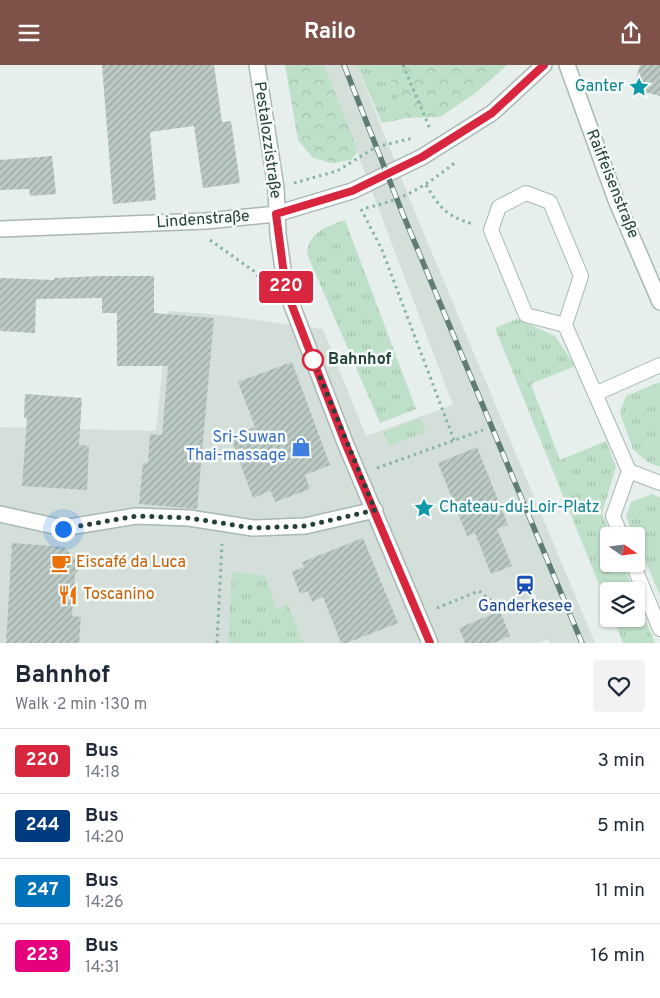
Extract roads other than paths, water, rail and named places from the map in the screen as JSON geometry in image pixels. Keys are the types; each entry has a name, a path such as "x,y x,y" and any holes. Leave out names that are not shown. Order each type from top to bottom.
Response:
{"street":[{"name":"Pestalozzistraße","path":"256,65 276,188 276,214 286,290 430,643"},
{"name":"Lindenstraße","path":"0,229 206,221 276,214 352,191 422,157 492,113 544,65"},
{"name":"Raiffeisenstraße","path":"567,65 616,199 660,302"},
{"path":"0,514 63,529 136,516 189,518 223,525 253,528 305,526 375,510"}],"lane":[{"path":"566,325 526,315 491,230 499,207 526,193 550,202 581,276 566,325 629,471 613,516 617,527"},
{"path":"595,394 660,365"},
{"path":"629,471 660,483"},
{"path":"637,573 660,629"}],"railway":[{"path":"344,65 402,212 582,643"}],"place":[{"name":"Ganter","path":"639,87"},
{"name":"Bahnhof","path":"313,360"},
{"name":"Sri-Suwan Thai-massage","path":"301,447"},
{"name":"Chateau-du-Loir-Platz","path":"424,508"},
{"name":"Eiscafé da Luca","path":"61,563"},
{"name":"Ganderkesee","path":"525,585"},
{"name":"Toscanino","path":"68,595"}]}
